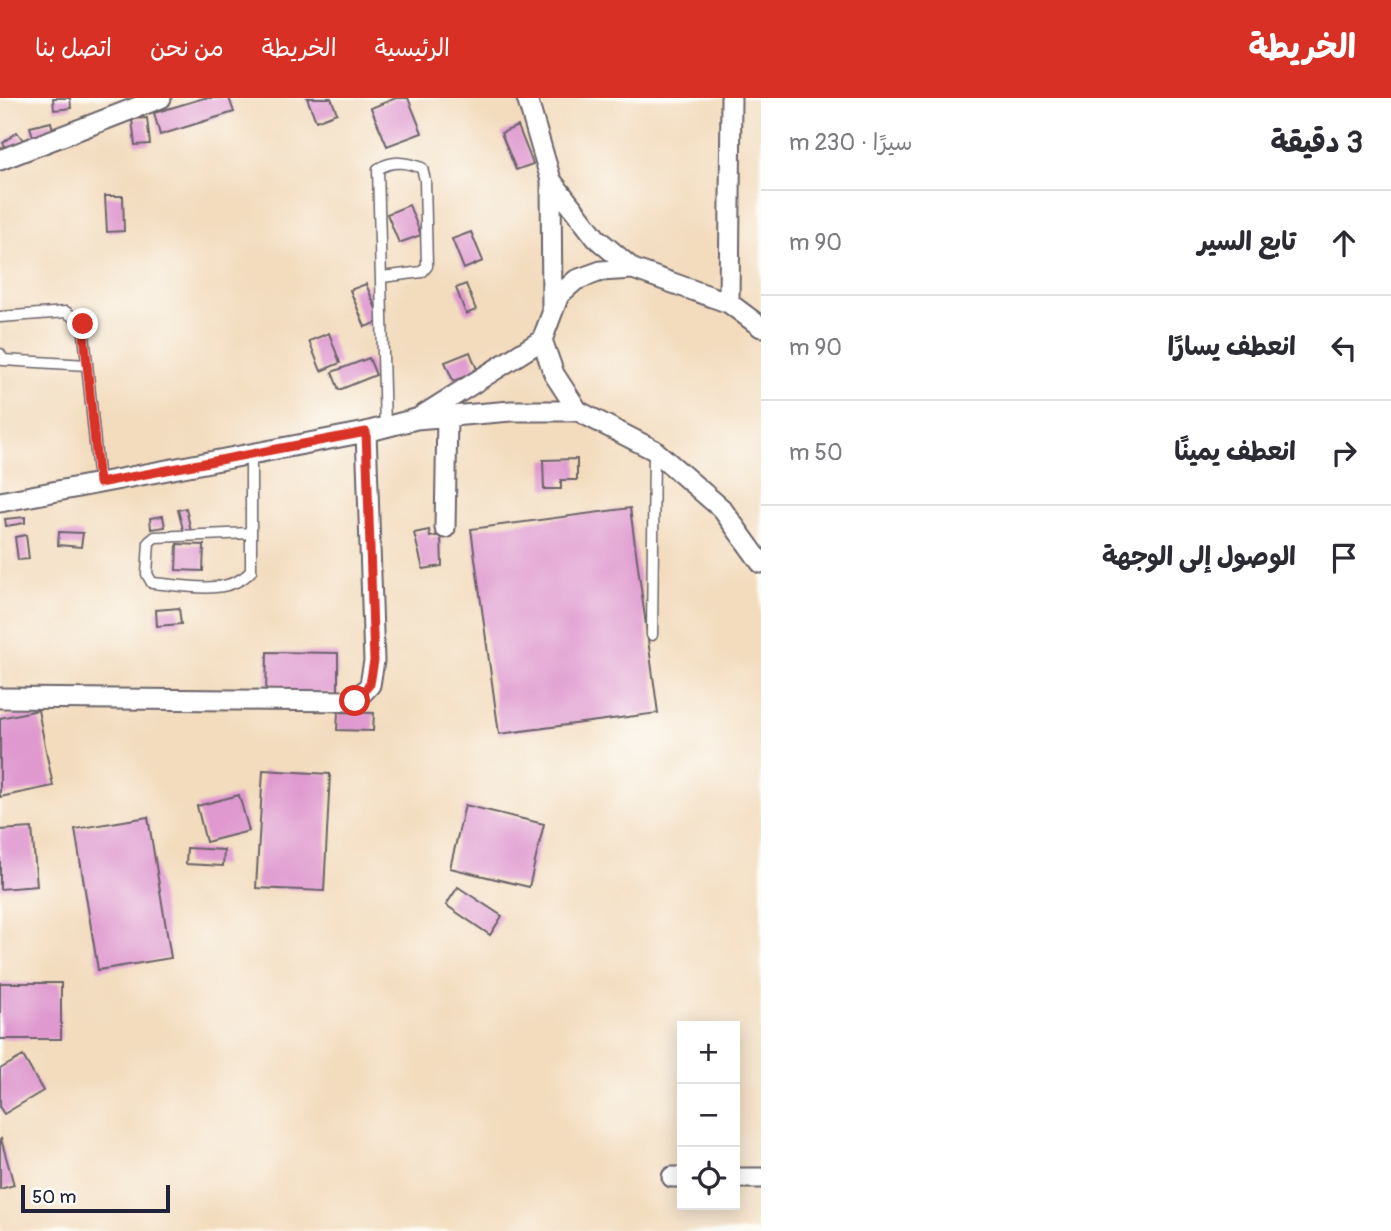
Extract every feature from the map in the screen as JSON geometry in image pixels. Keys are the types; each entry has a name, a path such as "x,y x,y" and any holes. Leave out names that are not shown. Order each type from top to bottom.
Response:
{"street":[{"path":"0,160 161,98"},
{"path":"527,98 551,180 552,309"},
{"path":"729,303 732,98"},
{"path":"551,180 596,239 633,269 729,303 761,327"},
{"path":"578,411 554,374 542,340 552,309 559,295 576,280 601,271 633,269"},
{"path":"416,419 542,340"},
{"path":"0,502 375,430 416,419 511,411 578,411 654,450 722,509 761,563"},
{"path":"445,528 447,417"},
{"path":"0,698 355,701 370,684 374,661 375,430"},
{"path":"740,1178 761,1178"}],"lane":[{"path":"375,430 382,277 378,169 389,163 408,163 422,169 425,180 427,266 422,272 382,277"},
{"path":"0,317 66,312 83,324 99,483"},
{"path":"0,354 3,360 87,365"},
{"path":"652,635 654,450"},
{"path":"251,453 251,533 251,571 242,582 225,587 152,583 147,574 149,542 155,537 251,533"}],"building":[{"path":"53,98 70,98 71,108 54,110"},
{"path":"204,98 229,98 234,112 160,135 154,113"},
{"path":"307,98 331,98 337,113 316,121"},
{"path":"396,98 408,98 422,133 387,146 371,108"},
{"path":"147,118 150,144 135,145 132,119"},
{"path":"51,122 54,134 34,139 30,127"},
{"path":"518,126 533,164 516,170 501,133"},
{"path":"17,132 23,140 8,151 3,143"},
{"path":"105,196 123,196 124,231 107,232"},
{"path":"409,205 421,235 399,243 387,214"},
{"path":"471,232 483,261 464,269 452,239"},
{"path":"366,284 381,321 365,327 350,290"},
{"path":"466,284 476,310 466,314 456,288"},
{"path":"329,333 340,363 321,371 309,341"},
{"path":"470,352 478,372 453,381 445,362"},
{"path":"369,358 376,375 339,390 332,372"},
{"path":"577,459 577,480 561,480 561,489 544,489 543,460"},
{"path":"186,508 191,532 184,533 178,510"},
{"path":"630,508 658,713 499,734 471,529"},
{"path":"163,516 165,527 151,529 150,518"},
{"path":"25,517 25,523 6,526 5,519"},
{"path":"429,530 430,537 441,535 442,566 423,569 414,533"},
{"path":"59,532 83,533 81,547 58,545"},
{"path":"26,535 29,559 18,560 15,537"},
{"path":"177,544 204,545 203,571 176,570"},
{"path":"179,608 181,624 157,626 156,610"},
{"path":"267,652 338,653 338,694 266,693"},
{"path":"38,710 53,786 0,797 0,718"},
{"path":"338,712 374,713 373,731 337,730"},
{"path":"263,770 330,774 324,891 256,888"},
{"path":"239,795 249,831 206,842 197,806"},
{"path":"465,805 544,824 529,887 450,868"},
{"path":"148,817 171,958 98,970 75,829"},
{"path":"32,828 37,886 0,889 0,830"},
{"path":"187,848 224,850 223,866 186,864"},
{"path":"458,887 502,916 490,935 446,905"},
{"path":"0,983 61,983 61,1039 0,1039"},
{"path":"23,1056 43,1091 4,1114 0,1108 0,1069"},
{"path":"0,1140 14,1185 0,1189"}],"route":[{"path":"83,324 99,483 366,432 374,661 370,684 355,701"}]}
